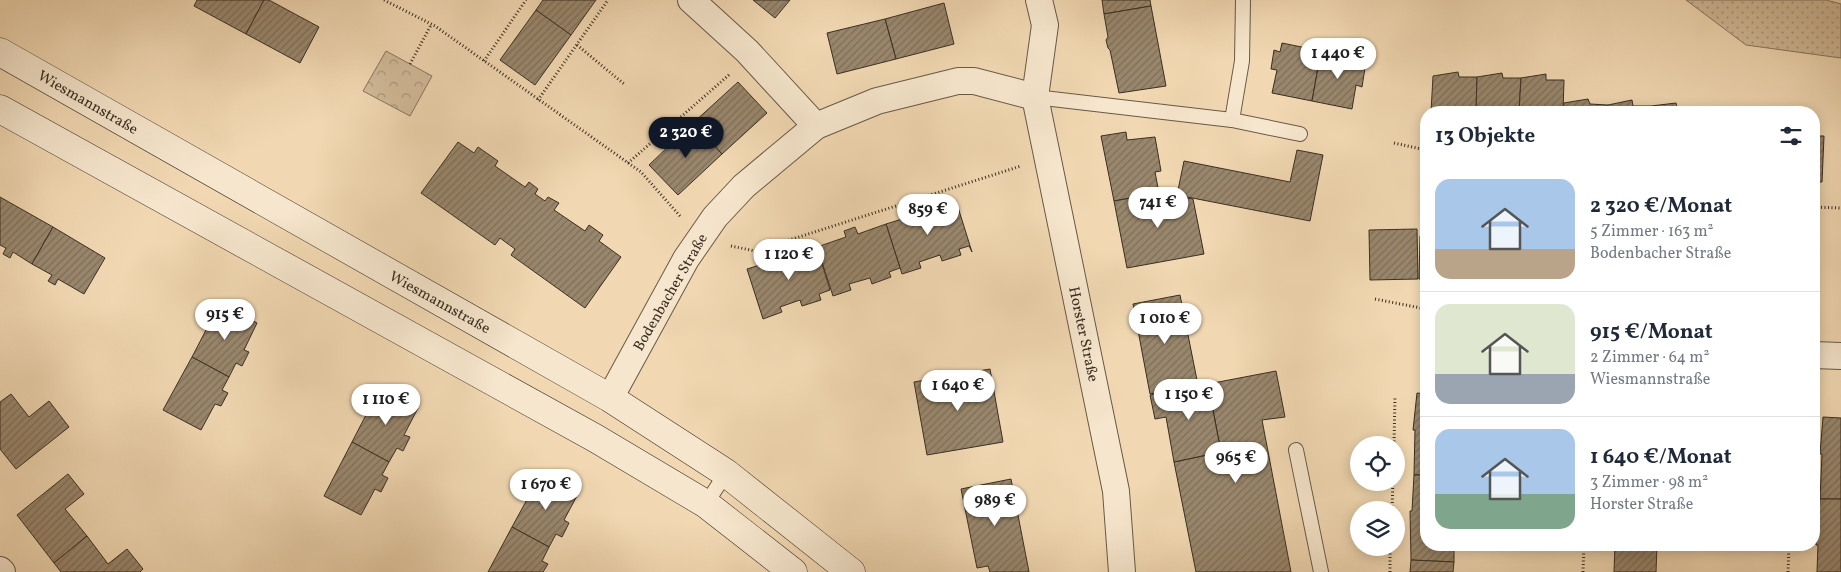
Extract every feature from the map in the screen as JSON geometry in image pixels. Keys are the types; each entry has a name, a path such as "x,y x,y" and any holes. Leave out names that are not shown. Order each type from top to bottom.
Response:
{"main road":[{"name":"Wiesmannstraße","path":"6,55 610,398 726,473 851,572"},
{"path":"0,109 596,438 706,504 793,572"}],"street":[{"path":"691,0 751,55 816,126"},
{"name":"Horster Straße","path":"1040,0 1044,25 1035,97 1116,491 1122,572"},
{"name":"Bodenbacher Straße","path":"610,398 700,238 715,217 744,186 816,126 877,101 958,81 974,81 1035,97"},
{"path":"1820,355 1841,356"}],"lane":[{"path":"1232,120 1242,61 1243,0"},
{"path":"1035,97 1232,120 1300,134"},
{"path":"1296,450 1321,572"},
{"path":"706,504 726,473"}],"path":[{"path":"384,0 431,24 641,172 700,238 755,251 1047,158"},
{"path":"484,61 526,0"},
{"path":"538,100 608,0"},
{"path":"410,64 431,24"},
{"path":"576,45 624,84"},
{"path":"628,163 751,55"},
{"path":"1394,143 1420,149"},
{"path":"1820,207 1841,208"},
{"path":"1375,299 1420,308"},
{"path":"1394,436 1395,396"},
{"path":"1583,572 1584,551"},
{"path":"1788,572 1789,551"},
{"path":"1390,556 1390,572"}],"green space":[{"path":"1686,0 1826,0 1841,4 1841,58 1746,45"},
{"path":"386,51 432,76 410,116 363,91"}],"building":[{"path":"197,0 264,0 246,34 194,6"},
{"path":"264,0 269,0 319,27 300,63 246,34"},
{"path":"543,0 596,0 571,35 536,10"},
{"path":"753,0 790,0 775,18"},
{"path":"1102,0 1150,0 1151,6 1104,14"},
{"path":"944,3 954,44 896,59 885,19"},
{"path":"1151,6 1166,86 1119,93 1110,50 1106,40 1108,37 1104,14"},
{"path":"536,10 571,35 535,85 500,60"},
{"path":"885,19 896,59 837,74 827,33"},
{"path":"1282,43 1321,51 1312,101 1272,93 1277,70 1271,69 1274,50 1280,52"},
{"path":"1321,51 1361,59 1359,67 1365,68 1362,87 1356,85 1352,109 1312,101"},
{"path":"1458,72 1459,77 1477,77 1476,106 1431,106 1433,76"},
{"path":"1502,73 1503,78 1521,78 1519,106 1476,106 1477,77"},
{"path":"1546,74 1546,80 1564,80 1563,106 1519,106 1521,78"},
{"path":"738,82 767,113 722,154 693,123"},
{"path":"1588,99 1590,104 1608,105 1564,106 1564,103"},
{"path":"1632,100 1633,106 1608,106"},
{"path":"1676,103 1677,106 1651,106"},
{"path":"693,123 722,154 678,195 649,165"},
{"path":"1126,132 1127,140 1155,137 1161,171 1155,172 1159,193 1114,201 1101,136"},
{"path":"1820,136 1824,136 1822,182 1820,182"},
{"path":"458,142 474,153 478,147 498,161 495,166 525,187 529,182 538,189 535,194 545,201 548,197 559,203 554,210 585,231 589,225 603,235 599,241 621,257 585,308 511,255 515,249 500,238 495,245 421,193"},
{"path":"1297,150 1323,155 1310,221 1177,195 1184,161 1290,182"},
{"path":"1159,193 1193,199 1204,254 1127,268 1114,201"},
{"path":"0,197 53,227 32,264 13,252 10,258 3,254 6,248 0,245"},
{"path":"956,201 972,252 969,246 959,249 961,255 942,261 940,255 919,262 921,268 902,274 886,224 915,215 914,209 925,205 928,211"},
{"path":"886,224 900,268 889,272 891,277 872,284 870,278 849,284 851,290 833,296 817,247 846,237 844,231 855,227 858,234"},
{"path":"53,227 105,258 84,294 58,279 55,285 48,281 52,275 32,264"},
{"path":"1417,229 1418,279 1370,280 1369,230"},
{"path":"1420,236 1420,279 1419,279"},
{"path":"817,247 830,290 819,294 821,300 802,306 800,300 780,307 782,312 763,319 747,269 776,260 774,253 786,250 788,256"},
{"path":"1180,295 1198,385 1150,394 1133,304"},
{"path":"220,303 257,323 244,350 249,352 242,366 236,363 229,377 192,357"},
{"path":"192,357 229,377 222,390 228,393 221,406 215,404 201,430 163,410"},
{"path":"990,369 1003,442 927,455 914,382"},
{"path":"1276,371 1285,417 1262,420 1291,572 1196,572 1174,462 1221,452 1208,384"},
{"path":"1208,384 1221,452 1174,462 1166,417 1155,419 1150,395"},
{"path":"380,388 418,408 404,435 410,437 403,451 397,448 389,462 352,442"},
{"path":"1417,393 1420,393 1420,475 1414,475 1415,430 1413,430"},
{"path":"11,394 29,417 49,401 69,427 16,469 0,449 0,402"},
{"path":"1823,417 1841,418 1841,499 1820,499 1822,454 1820,454"},
{"path":"352,442 389,462 382,475 388,478 381,492 375,489 361,515 324,496"},
{"path":"68,474 84,494 65,509 87,536 54,563 17,515"},
{"path":"541,474 578,494 564,520 569,523 562,537 556,534 549,547 512,527"},
{"path":"1414,475 1420,475 1420,551 1454,551 1454,562 1411,560 1410,511 1412,511"},
{"path":"1011,479 1029,572 990,572 988,566 977,568 961,489"},
{"path":"1820,499 1841,499 1841,572 1817,572 1818,551 1820,551"},
{"path":"512,527 549,547 542,561 548,564 543,572 488,572"},
{"path":"87,536 108,564 127,549 143,569 140,572 61,572 54,563"},
{"path":"1615,551 1657,551 1656,572 1614,572"},
{"path":"1411,560 1454,562 1453,572 1410,572"}]}
